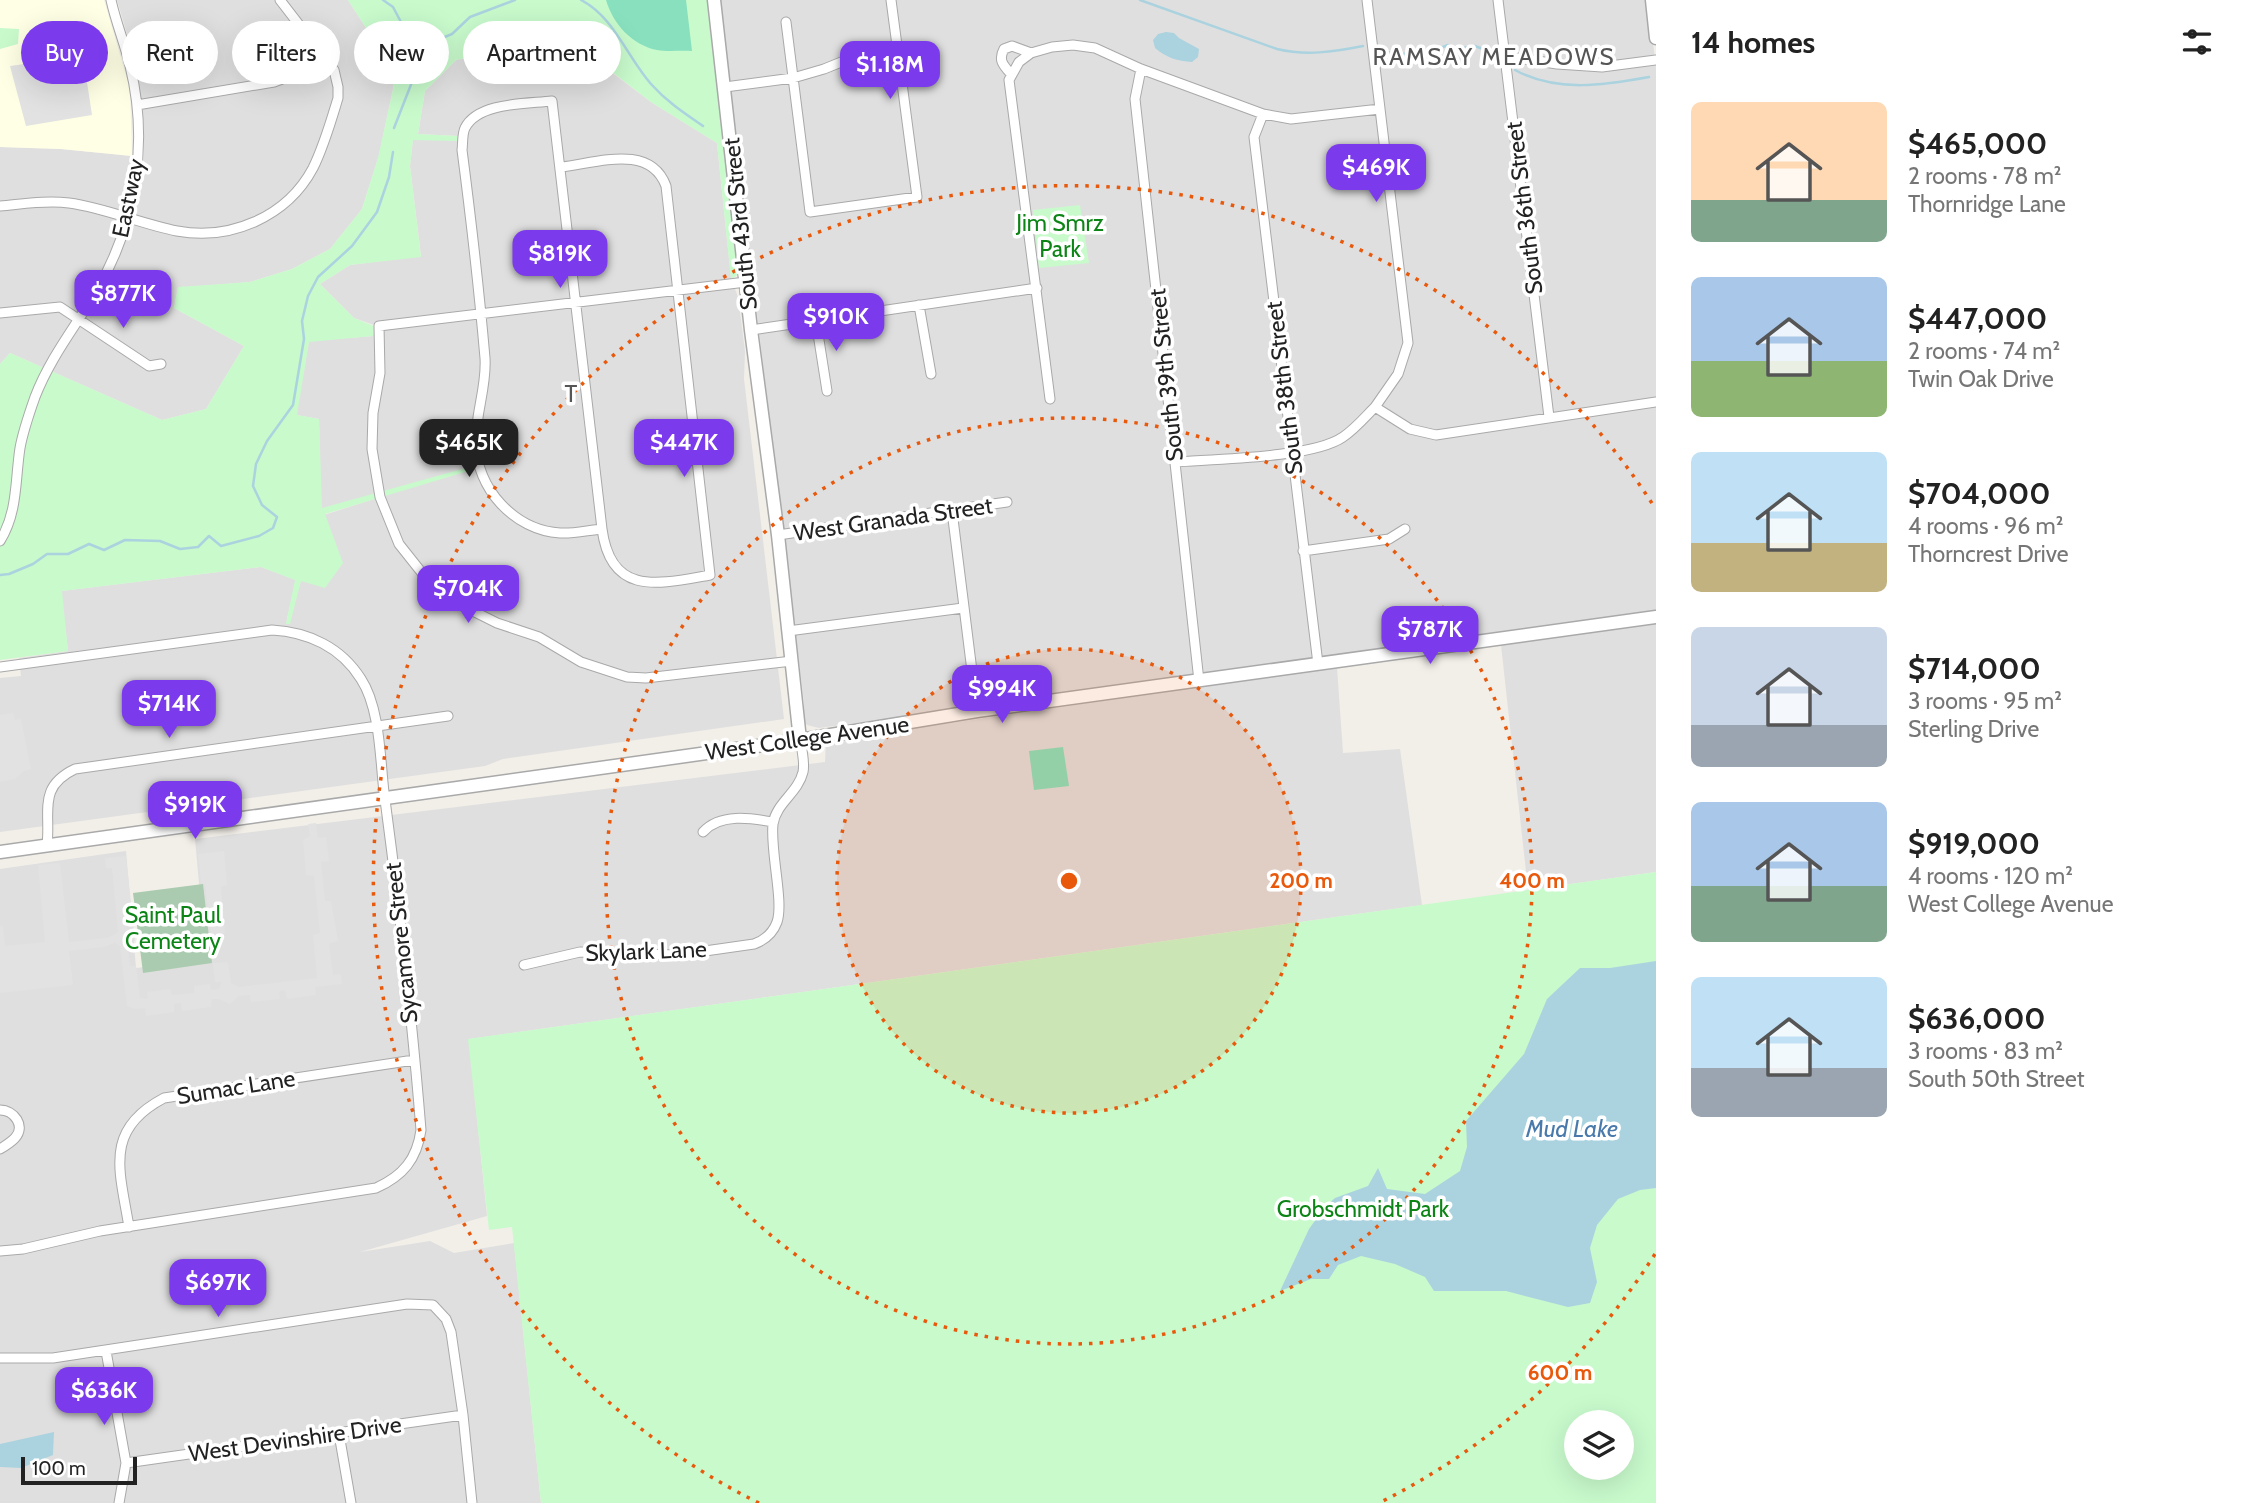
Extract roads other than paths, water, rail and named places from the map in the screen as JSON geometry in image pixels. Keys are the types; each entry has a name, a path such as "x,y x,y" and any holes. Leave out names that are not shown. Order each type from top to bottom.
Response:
{"street":[{"name":"Eastway","path":"0,541 13,512 20,449 35,396 45,372 113,260 129,217 139,156 137,105 131,67 111,0"},
{"path":"280,0 296,21"},
{"name":"South 43rd Street","path":"714,0 800,740"},
{"path":"786,22 810,212 917,197 891,0"},
{"path":"1175,463 1292,452 1342,438 1375,407 1398,374 1408,343 1367,0"},
{"name":"South 36th Street","path":"1498,0 1549,417"},
{"path":"1652,0 1656,38"},
{"path":"1010,77 1019,62 1031,53 1073,45 1095,48 1141,69 1263,114 1291,119 1380,109"},
{"path":"1031,53 1012,46 1004,48 1000,55 1010,77 1050,399"},
{"path":"725,87 793,78 871,50 898,47"},
{"path":"1505,56 1592,66 1656,60"},
{"name":"South 39th Street","path":"1141,69 1135,99 1199,681"},
{"path":"137,105 262,84"},
{"path":"0,206 67,203 174,230 210,233 252,223 278,208 312,170 335,110 337,84"},
{"path":"561,167 631,159 656,168 666,186 709,575 656,584 632,579 610,560 602,529 552,101 485,109 466,128 462,150 485,368 476,444 478,460 492,495 508,511 544,530 560,533 602,529"},
{"name":"South 38th Street","path":"1263,114 1254,137 1318,664"},
{"path":"746,282 379,326 380,373 373,413 372,449 380,497 399,544 426,578 457,603 497,623 538,637 581,662 627,677 646,678 792,661"},
{"path":"751,330 1037,288"},
{"path":"919,306 931,374"},
{"path":"0,313 60,307 149,366 161,364"},
{"path":"816,321 827,391"},
{"path":"1375,407 1410,429 1436,435 1656,402"},
{"name":"West Granada Street","path":"778,535 1007,502"},
{"path":"952,510 977,711"},
{"path":"1303,551 1389,539 1405,529"},
{"path":"788,631 963,608"},
{"name":"West College Avenue","path":"0,852 800,740 977,711 1656,617"},
{"name":"Sycamore Street","path":"0,667 250,632 292,631 330,647 352,667 365,687 376,726 421,1130 419,1144 402,1173 389,1182 359,1191 129,1227 23,1249 0,1251"},
{"path":"47,845 50,827 48,799 57,780 75,769 448,716"},
{"path":"703,832 709,826 732,819 773,822 780,807 798,784 803,771 800,740"},
{"name":"Skylark Lane","path":"524,965 580,952 677,955 754,944 764,940 778,921 779,909 773,822"},
{"name":"Sumac Lane","path":"129,1227 120,1167 121,1145 127,1130 147,1107 164,1098 414,1060"},
{"path":"0,1110 10,1111 16,1116 19,1130 16,1137 0,1149"},
{"path":"0,1358 53,1358 407,1304 433,1305 446,1319 451,1332 472,1503"},
{"path":"106,1351 126,1463 120,1503"},
{"name":"West Devinshire Drive","path":"126,1463 463,1415"},
{"path":"339,1434 351,1503"}],"water":[{"path":"1174,33 1199,49 1198,57 1192,62 1182,61 1168,57 1155,48 1153,40 1158,34"},
{"name":"Mud Lake","path":"1656,961 1656,1188 1640,1190 1618,1199 1597,1225 1590,1248 1597,1282 1590,1303 1568,1307 1506,1291 1434,1291 1425,1277 1395,1264 1361,1256 1338,1265 1329,1279 1311,1279 1280,1291 1309,1229 1325,1207 1335,1198 1368,1186 1378,1168 1387,1189 1425,1194 1460,1171 1467,1147 1466,1121 1524,1054 1547,999 1580,968 1610,968"},
{"path":"54,1432 53,1455 21,1468 0,1467 0,1444"}],"waterway":[{"path":"383,0 393,7 400,21"},
{"path":"394,128 430,43 452,34 470,17 515,0"},
{"path":"581,0 602,16 657,90 703,126"},
{"path":"1140,0 1277,49 1320,52 1363,46"},
{"path":"1381,50 1415,54 1448,45 1456,49 1475,46 1491,52"},
{"path":"1515,70 1547,82 1581,85 1649,77"},
{"path":"0,575 33,564 47,554 68,554 89,544 104,550 125,540 160,541 180,549 198,547 209,536 221,546 259,536 273,528 277,517 262,505 253,486 256,464 267,441 293,405 304,339 302,321 308,296 318,277 352,246 377,212 389,177 393,152"}],"district":[{"name":"RAMSAY MEADOWS","path":"1494,57"},
{"name":"T","path":"572,394"}],"park label":[{"name":"Jim Smrz Park","path":"1060,236"},
{"name":"Saint Paul Cemetery","path":"173,928"},
{"name":"Grobschmidt Park","path":"1363,1209"}]}
